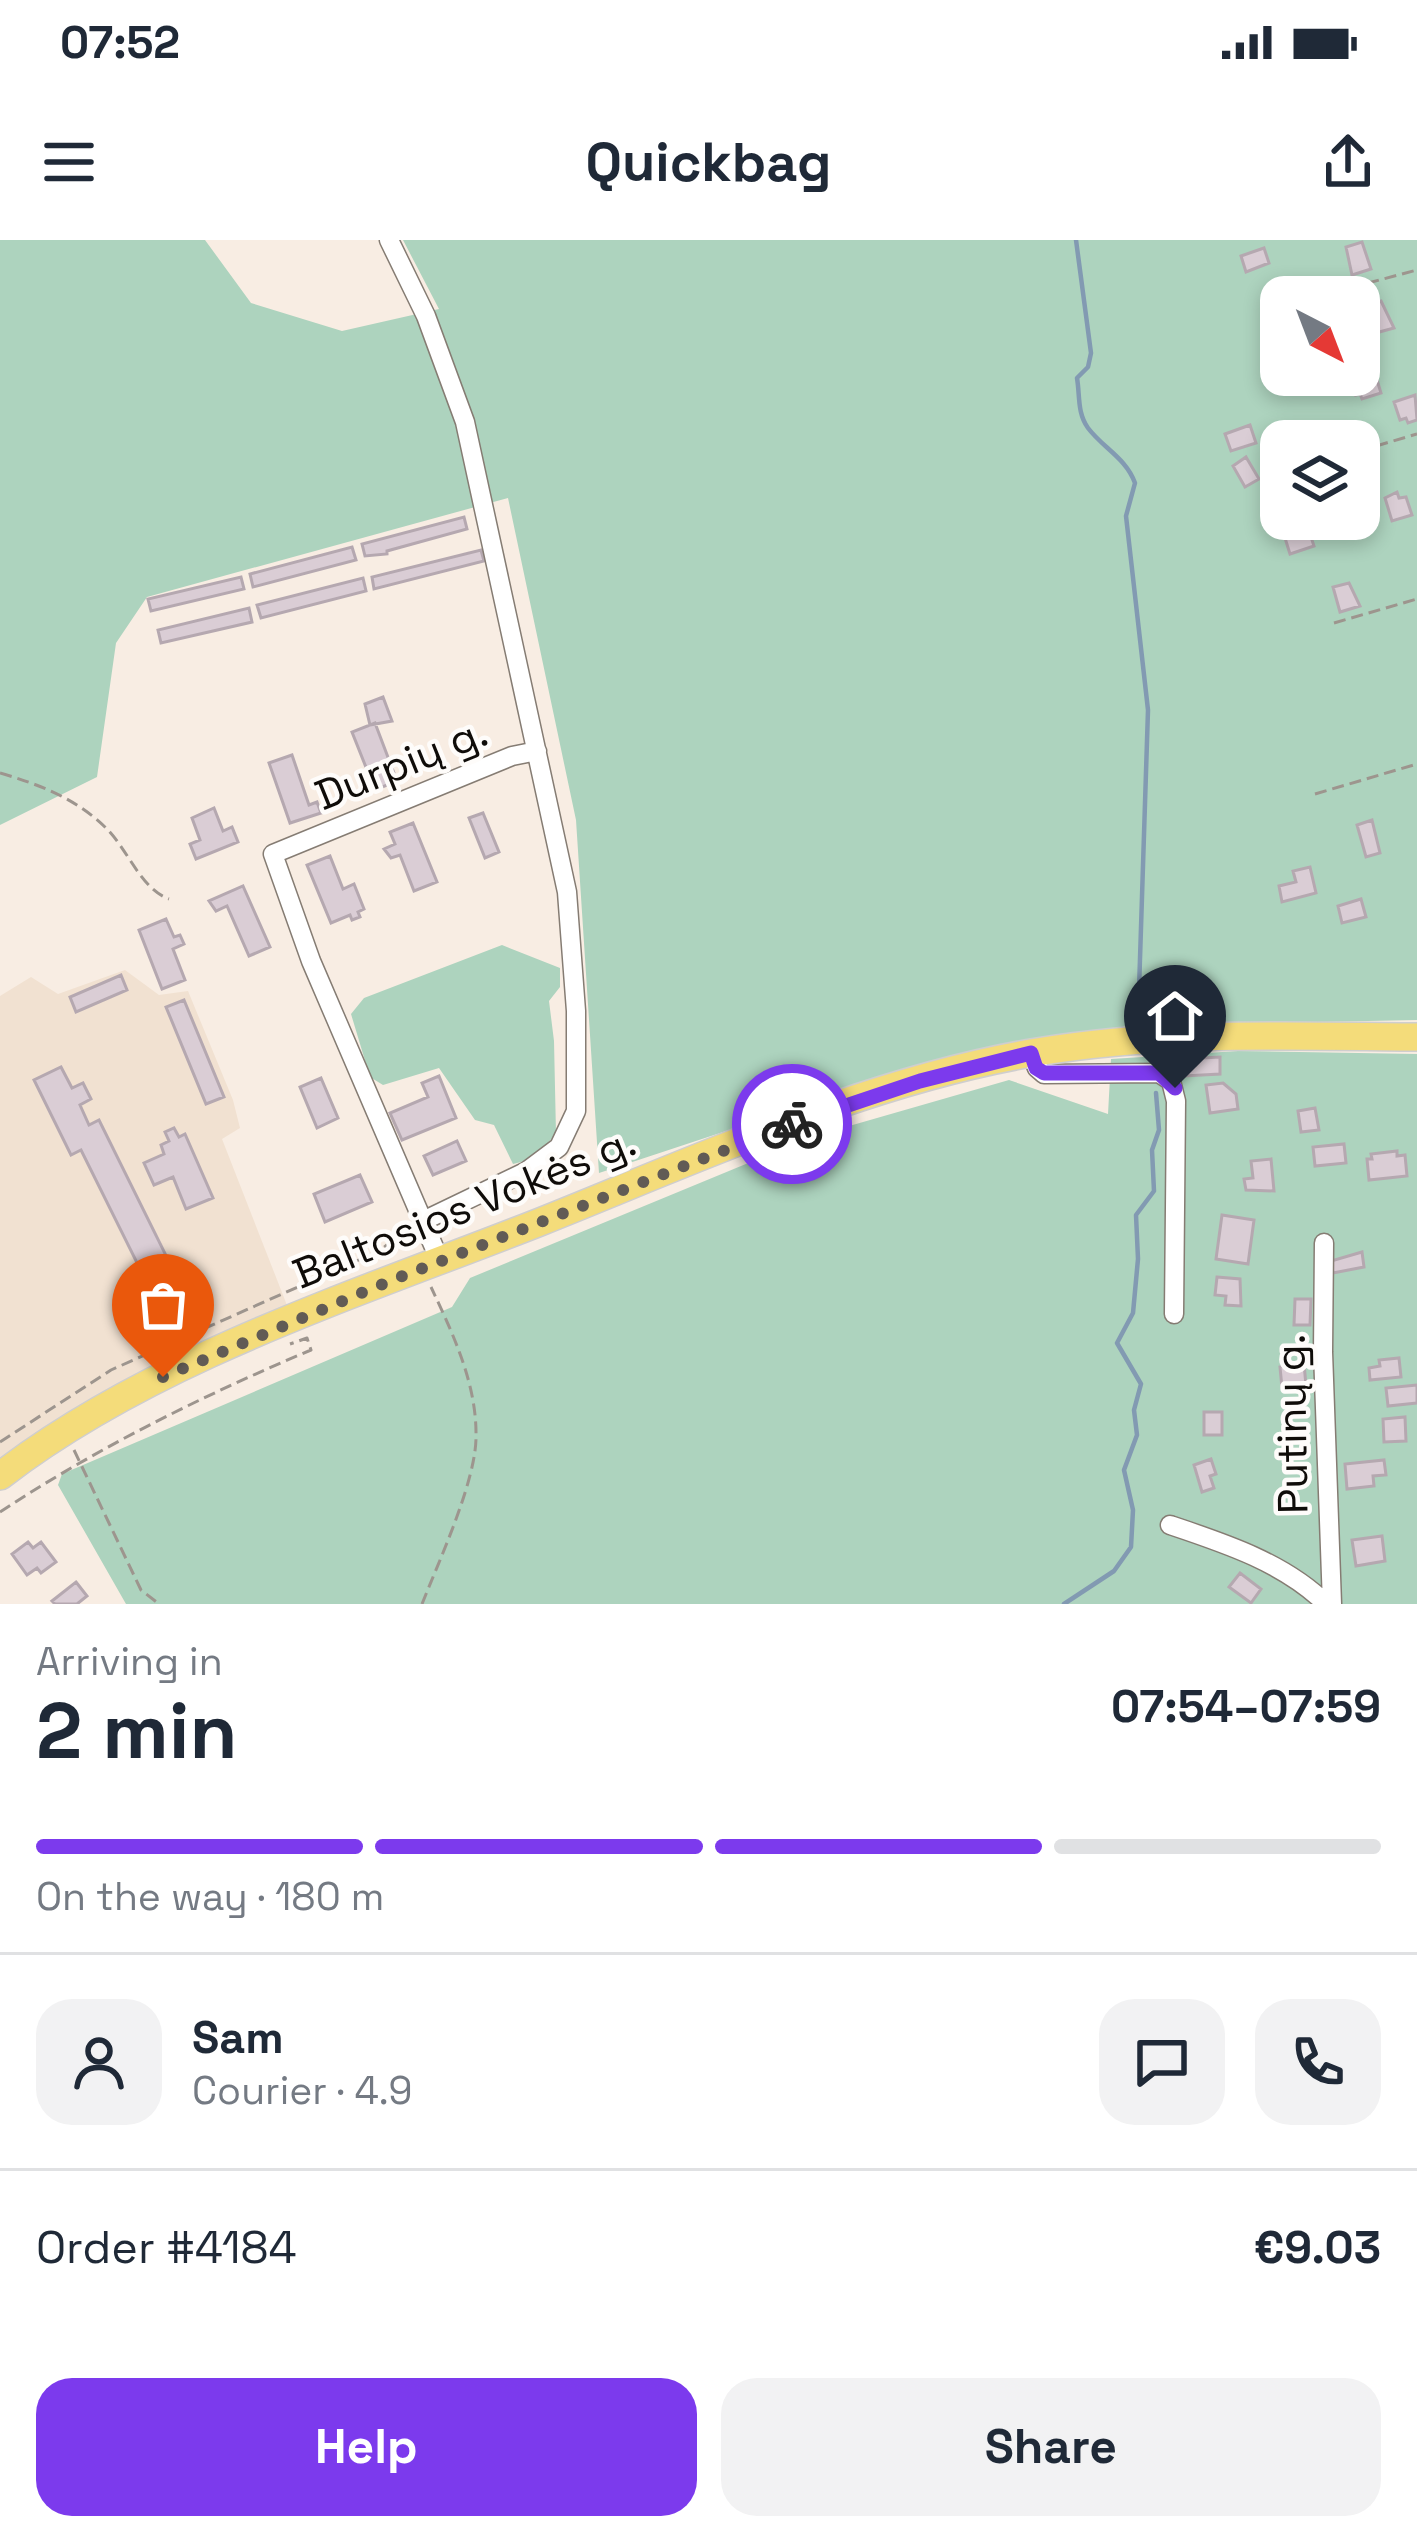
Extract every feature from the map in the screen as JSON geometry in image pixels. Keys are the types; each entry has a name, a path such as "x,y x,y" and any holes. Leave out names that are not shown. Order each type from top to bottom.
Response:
{"main road":[{"name":"Baltosios Vokės g.","path":"0,1477 63,1431 202,1359 742,1142 854,1102 1031,1053 1190,1036 1417,1037"}],"street":[{"name":"Durpių g.","path":"389,240 427,316 465,422 536,751 512,756 273,854 311,961 421,1217 432,1265"},
{"path":"421,1217 546,1159 570,1130 576,1111 567,892 536,751"},
{"path":"1031,1053 1036,1068 1044,1073 1159,1073 1171,1081 1176,1100 1174,1315"},
{"name":"Putinų g.","path":"1324,1243 1329,1604"},
{"path":"1170,1526 1226,1544 1309,1587 1329,1604"}],"path":[{"path":"1380,279 1417,269"},
{"path":"1380,445 1417,434"},
{"path":"1334,623 1417,599"},
{"path":"1315,794 1417,764"},
{"path":"0,773 76,802 121,844 154,892 169,899"},
{"path":"0,1442 111,1370 381,1250 421,1217"},
{"path":"422,1604 453,1527 476,1444 476,1419 460,1351 432,1265"},
{"path":"0,1512 79,1460 229,1384 311,1350 308,1338 290,1344"},
{"path":"63,1431 141,1590 159,1604"}],"shaded area":[{"path":"125,970 159,995 188,991 240,1128 222,1139 290,1313 86,1406 38,1433 0,1464 0,996 31,977 58,994"}],"green space":[{"path":"0,240 205,240 251,303 342,331 439,309 403,240 1417,240 1417,1020 1129,1026 1067,1035 880,1080 599,1173 576,820 508,498 147,597 116,643 97,777 0,825"},
{"path":"502,945 560,968 560,987 549,1001 556,1134 533,1159 513,1164 494,1125 475,1120 439,1068 383,1085 370,1077 351,1014 364,998"},
{"path":"1238,1051 1417,1054 1417,1604 126,1604 58,1485 62,1474 452,1307 470,1278 811,1137 1009,1080 1108,1114 1111,1059"}],"building":[{"path":"1362,242 1371,269 1352,275 1346,247"},
{"path":"1264,248 1269,263 1246,272 1241,256"},
{"path":"1380,301 1394,328 1380,332"},
{"path":"1415,395 1417,420 1400,420 1394,402"},
{"path":"1250,425 1256,443 1231,451 1225,434"},
{"path":"1246,457 1259,479 1245,487 1233,466"},
{"path":"1397,492 1399,498 1406,497 1412,515 1392,521 1385,498"},
{"path":"464,517 467,529 387,554 365,556 362,544"},
{"path":"1286,540 1312,540 1314,546 1290,554"},
{"path":"352,547 356,560 253,587 250,574"},
{"path":"481,550 484,561 374,589 372,577"},
{"path":"241,577 244,589 151,611 148,599"},
{"path":"363,578 366,591 261,618 257,605"},
{"path":"1349,583 1360,606 1340,612 1333,587"},
{"path":"249,608 252,622 161,643 158,630"},
{"path":"383,697 392,721 370,725 365,704"},
{"path":"375,723 397,781 375,790 352,732"},
{"path":"292,755 309,805 317,802 321,813 290,823 269,763"},
{"path":"214,808 223,831 232,827 238,842 196,859 190,844 200,840 192,818"},
{"path":"483,813 499,852 485,858 469,818"},
{"path":"1372,820 1380,853 1366,857 1357,825"},
{"path":"413,823 437,882 414,891 400,855 391,858 384,849 395,844 390,832"},
{"path":"330,856 343,889 354,884 364,909 358,912 360,917 352,920 350,915 331,923 307,865"},
{"path":"1310,867 1316,893 1282,902 1279,886 1296,882 1293,871"},
{"path":"243,886 270,947 249,956 227,906 216,911 209,901"},
{"path":"1361,899 1366,917 1342,923 1338,906"},
{"path":"166,919 174,937 180,935 184,944 173,949 185,980 162,989 139,930"},
{"path":"121,975 127,990 76,1012 70,997"},
{"path":"184,1000 224,1097 206,1104 166,1007"},
{"path":"1220,1057 1220,1074 1184,1076 1184,1059"},
{"path":"61,1067 72,1088 83,1083 91,1099 80,1105 89,1125 99,1120 185,1294 159,1307 81,1150 71,1155 34,1080"},
{"path":"439,1076 456,1118 402,1140 390,1113 428,1097 422,1083"},
{"path":"321,1078 338,1118 317,1128 300,1087"},
{"path":"1223,1083 1236,1094 1238,1109 1210,1113 1206,1085"},
{"path":"1315,1108 1319,1130 1301,1132 1298,1111"},
{"path":"174,1128 179,1137 185,1134 213,1198 186,1209 173,1177 154,1185 144,1163 164,1154 161,1145 169,1141 165,1132"},
{"path":"457,1141 466,1161 433,1175 424,1156"},
{"path":"1344,1144 1346,1163 1315,1166 1313,1147"},
{"path":"1397,1151 1397,1156 1405,1155 1407,1176 1369,1180 1367,1159 1372,1159 1371,1154"},
{"path":"1271,1159 1274,1191 1246,1190 1244,1179 1253,1178 1251,1161"},
{"path":"360,1175 372,1202 325,1222 314,1194"},
{"path":"1222,1215 1254,1220 1248,1264 1216,1259"},
{"path":"1362,1252 1364,1267 1333,1273 1331,1261"},
{"path":"1217,1277 1240,1279 1241,1306 1225,1305 1226,1296 1215,1295"},
{"path":"1295,1299 1311,1299 1310,1325 1294,1325"},
{"path":"1399,1358 1401,1377 1370,1380 1369,1368 1380,1366 1379,1360"},
{"path":"1304,1363 1306,1386 1282,1388 1280,1367"},
{"path":"1417,1385 1417,1403 1388,1406 1386,1388"},
{"path":"1204,1412 1222,1412 1222,1435 1204,1435"},
{"path":"1405,1417 1406,1441 1384,1442 1383,1419"},
{"path":"1211,1459 1214,1488 1202,1492 1194,1465"},
{"path":"1384,1460 1386,1475 1373,1476 1374,1486 1347,1489 1345,1464"},
{"path":"1382,1536 1385,1561 1356,1566 1352,1540"},
{"path":"28,1542 33,1548 41,1542 56,1562 41,1573 37,1568 27,1575 12,1554"},
{"path":"1240,1573 1261,1589 1251,1603 1229,1587"},
{"path":"76,1582 87,1596 77,1604 52,1601"}],"waterway":[{"path":"1076,240 1091,353 1088,367 1077,378 1080,410 1088,428 1135,483 1126,516 1148,710 1139,990"},
{"path":"1064,1604 1114,1571 1131,1547 1133,1510 1124,1470 1137,1435 1134,1410 1141,1384 1117,1343 1133,1313 1136,1215 1154,1191 1152,1150 1159,1130 1156,1093"}],"way so far":[{"path":"163,1377 390,1281 792,1124"}],"route":[{"path":"792,1124 920,1081 1031,1053 1036,1068 1044,1073 1159,1073 1175,1088"}]}
